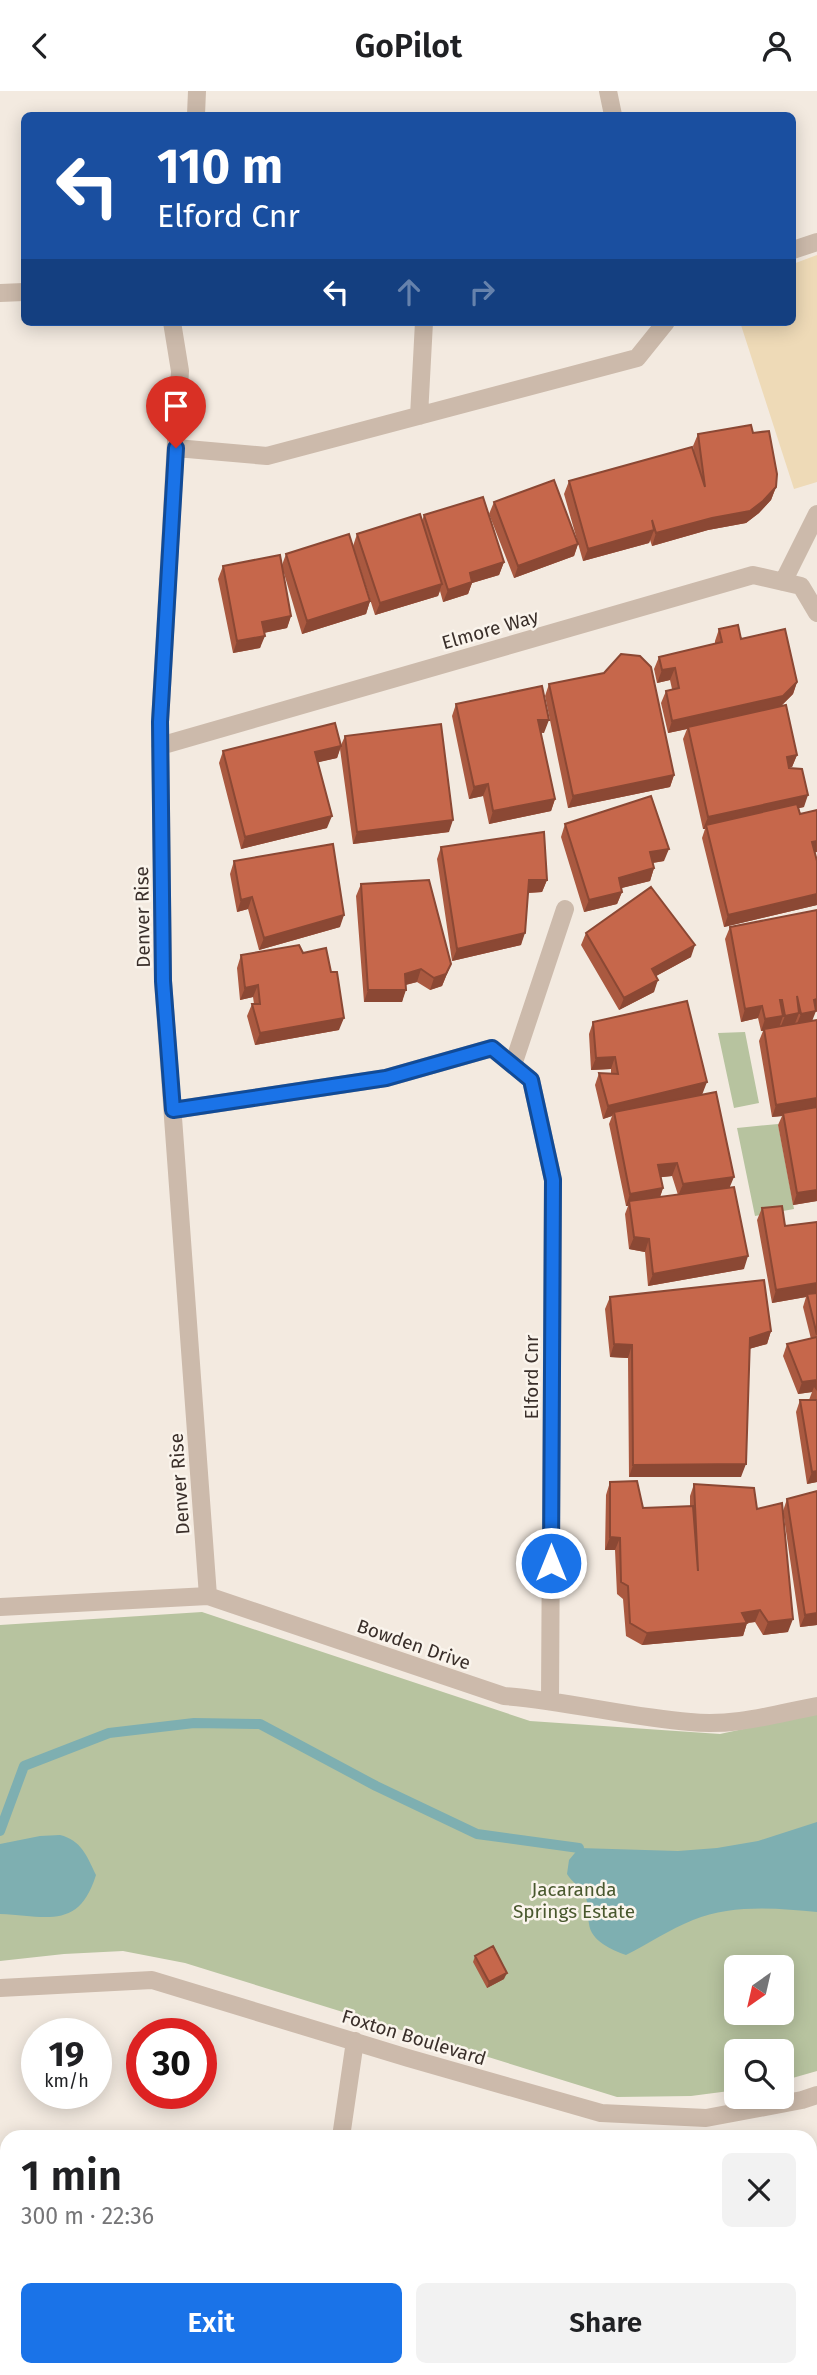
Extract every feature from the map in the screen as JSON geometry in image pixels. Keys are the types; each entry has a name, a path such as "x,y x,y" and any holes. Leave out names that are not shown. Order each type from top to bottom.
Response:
{"street":[{"path":"196,112 197,91"},
{"path":"608,91 612,112"},
{"path":"796,249 817,242"},
{"path":"0,293 21,292"},
{"name":"Denver Rise","path":"173,326 180,371 160,746 163,981 208,1596"},
{"path":"419,416 424,326"},
{"path":"176,448 267,456 637,358 663,326"},
{"path":"783,582 804,535 817,515"},
{"name":"Elmore Way","path":"160,746 753,575 801,586 817,613"},
{"path":"513,1065 565,909"},
{"name":"Elford Cnr","path":"173,1110 386,1078 492,1048 531,1080 553,1180 550,1700"},
{"name":"Bowden Drive","path":"0,1607 208,1596 504,1696 550,1700 691,1723 738,1722 817,1706"},
{"name":"Foxton Boulevard","path":"0,1988 152,1980 601,2113 706,2118 817,2095"},
{"path":"342,2130 355,2041"}],"green space":[{"path":"745,1032 759,1103 734,1108 718,1033"},
{"path":"778,1124 794,1209 755,1216 737,1128"},
{"name":"Jacaranda Springs Estate","path":"202,1612 530,1721 720,1734 817,1713 817,2071 794,2078 794,2039 724,2039 724,2092 691,2096 617,2097 185,1963 123,1951 0,1961 0,1625"}],"sand":[{"path":"817,255 817,482 794,489 741,326 796,326 796,263"}],"water":[{"path":"817,1822 817,1912 770,1909 723,1911 684,1924 626,1955 609,1947 594,1935 589,1924 585,1896 567,1874 569,1860 579,1848 678,1851 717,1848 758,1841"},
{"path":"60,1835 78,1845 96,1875 89,1893 80,1905 59,1916 0,1914 0,1844"}],"building":[{"path":"751,425 753,433 769,431 777,474 776,487 750,511 656,533 652,520 654,530 588,549 569,481 692,447 705,487 698,434"},
{"path":"554,480 578,544 518,566 494,502"},
{"path":"483,497 504,562 470,573 472,582 448,590 424,515"},
{"path":"420,514 442,584 380,603 357,534"},
{"path":"349,534 370,601 307,621 286,554"},
{"path":"280,555 291,616 262,622 265,636 237,641 223,566"},
{"path":"738,625 741,639 785,629 797,682 783,696 672,721 666,691 679,688 675,668 662,670 659,657 722,642 719,629"},
{"path":"621,654 640,656 651,667 674,775 573,796 549,684 604,673"},
{"path":"542,686 549,720 538,720 555,799 493,811 488,784 474,787 456,704"},
{"path":"786,705 797,755 787,757 789,768 802,769 808,795 708,817 688,727"},
{"path":"335,723 341,746 315,752 332,816 245,837 223,751"},
{"path":"441,724 453,820 357,832 345,736"},
{"path":"651,796 669,849 650,852 654,868 619,878 622,892 589,900 565,824"},
{"path":"797,804 800,814 817,810 817,841 812,842 817,861 817,894 728,915 706,825"},
{"path":"544,832 547,880 529,880 525,933 457,949 441,847"},
{"path":"333,844 344,915 264,938 252,897 241,900 234,861"},
{"path":"429,880 451,964 446,974 434,978 421,969 405,974 406,990 368,990 361,884"},
{"path":"651,887 695,945 652,969 658,980 624,998 586,933"},
{"path":"817,910 817,999 814,1000 816,1011 801,1014 797,996 799,1013 785,1016 782,1000 783,1016 765,1019 762,1006 745,1009 730,927"},
{"path":"299,945 303,953 326,948 331,972 337,972 344,1018 260,1033 252,1004 260,1004 258,985 245,988 241,955"},
{"path":"687,1001 707,1082 608,1106 599,1073 618,1074 615,1057 596,1058 593,1022"},
{"path":"817,1020 817,1098 776,1105 764,1029"},
{"path":"716,1092 734,1177 683,1184 677,1163 658,1165 663,1188 630,1194 614,1112"},
{"path":"817,1107 817,1190 797,1193 783,1113"},
{"path":"734,1187 748,1256 653,1274 649,1239 634,1237 629,1201"},
{"path":"782,1206 785,1226 817,1222 817,1283 776,1290 762,1208"},
{"path":"764,1280 771,1331 750,1338 746,1464 633,1465 632,1345 614,1344 610,1297"},
{"path":"817,1293 817,1335 807,1294"},
{"path":"817,1337 817,1380 802,1382 787,1344"},
{"path":"800,1400 817,1400 817,1471 812,1472"},
{"path":"637,1481 643,1508 693,1506 698,1571 694,1484 754,1488 757,1509 782,1503 793,1619 768,1622 760,1610 742,1613 747,1623 647,1633 630,1623 628,1586 621,1582 620,1538 610,1537 610,1482"},
{"path":"817,1491 817,1613 805,1615 787,1499"},
{"path":"493,1946 507,1973 489,1982 475,1956"}],"waterway":[{"path":"0,1831 24,1766 109,1733 194,1723 260,1724 376,1786 477,1834 579,1848"}],"route":[{"path":"176,448 160,722 163,981 173,1110 386,1078 492,1048 531,1080 553,1180 551,1563"}]}
